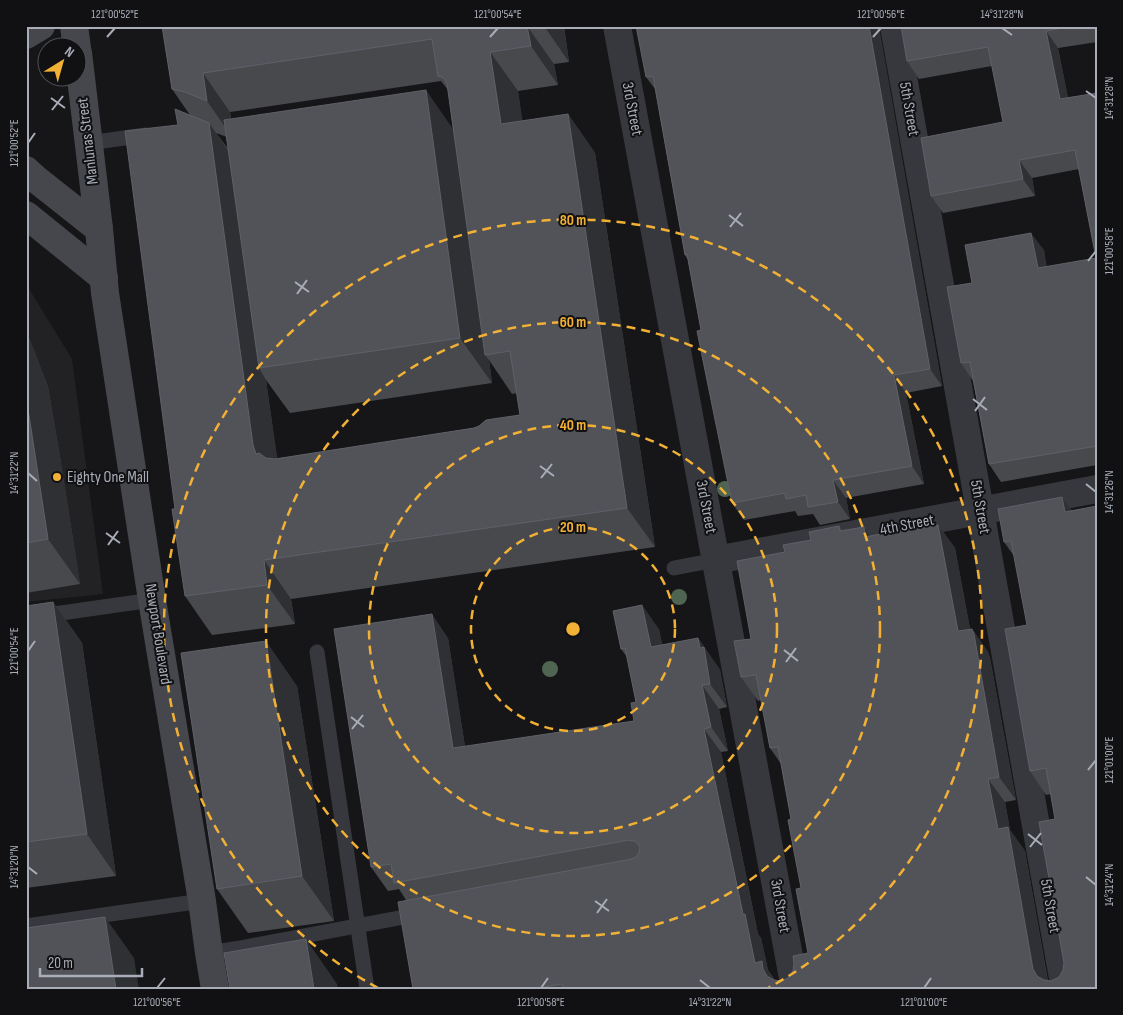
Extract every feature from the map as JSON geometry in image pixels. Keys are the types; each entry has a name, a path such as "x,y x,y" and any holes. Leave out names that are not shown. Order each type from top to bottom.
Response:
{"street":[{"path":"26,35 41,26"},
{"name":"3rd Street","path":"617,26 795,989"},
{"name":"5th Street","path":"894,26 1065,989"},
{"name":"Manlunas Street","path":"82,88 99,229"},
{"path":"26,170 99,229"},
{"path":"26,215 104,278"},
{"name":"Newport Boulevard","path":"99,229 104,278 152,600 215,989"},
{"name":"4th Street","path":"716,560 1097,489"}],"lane":[{"path":"88,143 162,133"},
{"path":"674,568 716,560"},
{"path":"26,618 152,600"},
{"path":"317,652 366,989"},
{"path":"26,926 202,901"},
{"path":"209,953 434,912"}],"shaded area":[{"name":"Eighty One Mall","path":"26,284 72,359 103,594 26,602"}],"building":[{"path":"162,26 527,26 531,46 490,52 501,124 568,114 627,508 264,560 267,585 185,596 172,509 175,509 125,131 178,125 175,109 209,123 253,445 256,454 259,453 266,458 275,459 474,428 486,420 520,415 510,351 485,355 447,84 445,79 438,76 432,39 203,73 207,101 172,89"},
{"path":"636,26 869,26 930,369 894,375 912,466 833,480 838,502 808,507 806,495 786,499 785,493 732,503 697,331 701,330 687,254 685,255 653,76 646,77"},
{"path":"901,26 1073,26 1046,31 1060,99 1097,93 1097,446 989,464 970,362 961,363 947,287 972,283 965,245 1031,233 1038,268 1096,258 1075,150 1019,160 1023,179 931,196 921,138 1003,122 988,47 907,61"},
{"path":"426,90 460,338 259,368 224,120"},
{"path":"26,396 48,539 26,543"},
{"path":"1062,497 1065,512 1097,506 1097,989 563,989 562,984 532,989 413,989 398,902 632,859 639,853 640,847 634,841 629,840 394,883 391,864 371,867 334,629 432,614 453,748 634,721 631,703 636,702 625,648 621,649 613,611 642,605 651,647 698,638 700,648 704,647 710,684 702,685 711,727 704,729 743,914 745,914 755,963 762,961 763,969 767,976 781,981 788,978 793,971 793,956 808,953 796,889 801,888 788,820 791,819 778,747 770,748 756,675 741,677 734,641 751,639 737,561 785,552 783,545 811,540 809,532 839,526 840,531 864,527 865,537 938,525 958,631 972,629 974,634 999,777 988,779 998,829 1008,827 1033,969 1037,976 1044,980 1051,981 1059,977 1064,963 1039,822 1055,819 1046,768 1030,771 1005,629 1027,625 1011,541 1004,542 998,509"},
{"path":"53,602 87,834 26,842 26,606"},
{"path":"266,641 302,876 217,889 181,653"},
{"path":"105,917 116,989 26,989 26,928"},
{"path":"306,939 314,989 230,989 224,953"}],"place":[{"name":"Eighty One Mall","path":"57,477"}]}
